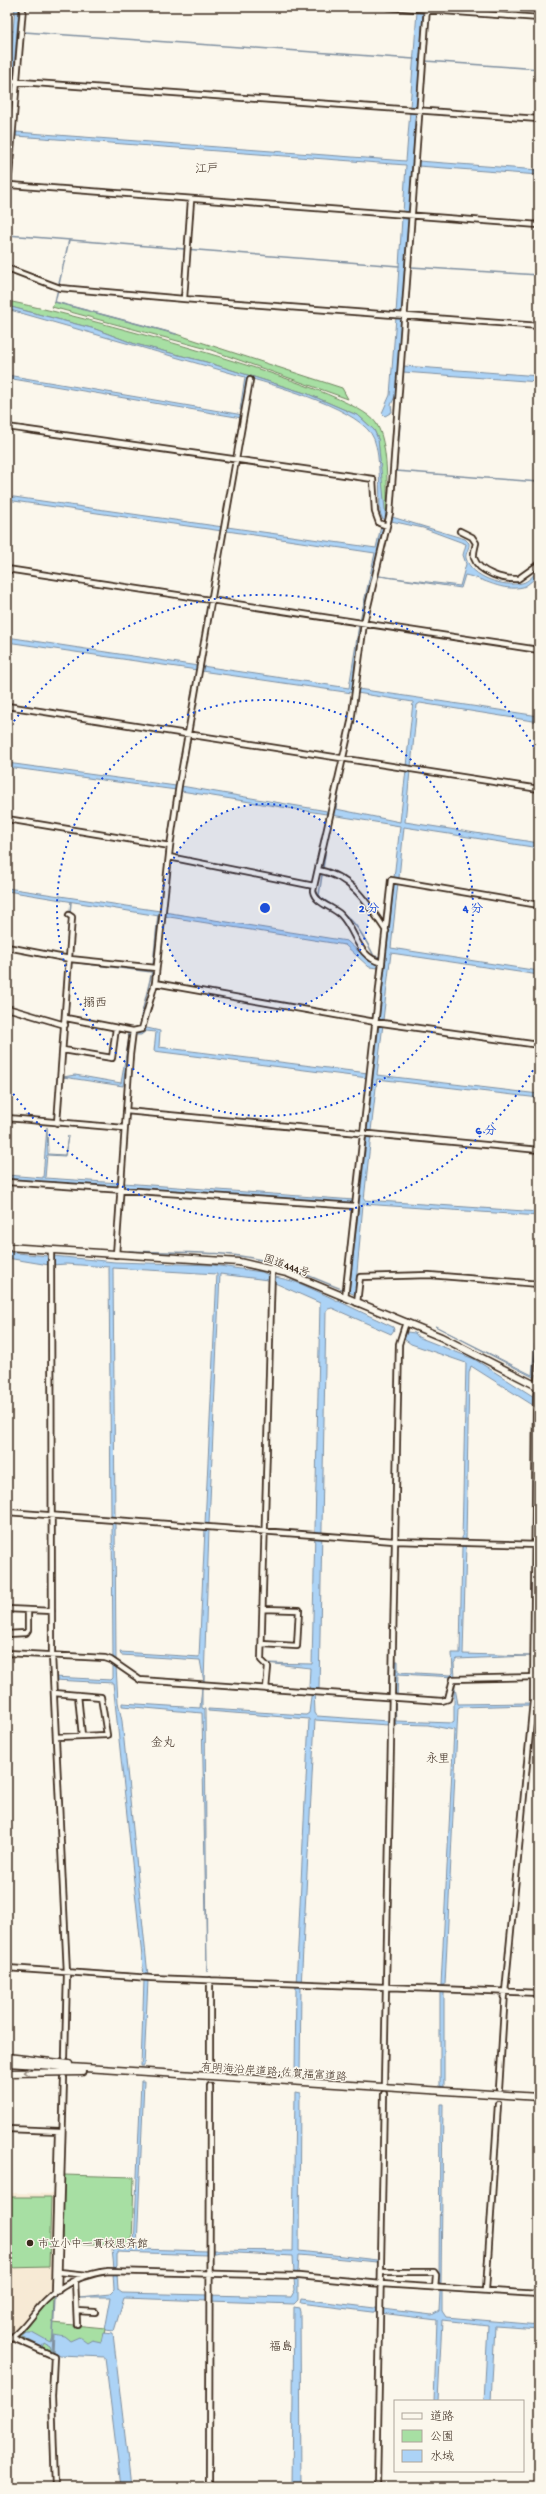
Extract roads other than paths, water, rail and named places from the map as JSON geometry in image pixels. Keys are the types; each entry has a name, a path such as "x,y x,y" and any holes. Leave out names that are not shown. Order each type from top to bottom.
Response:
{"highway":[{"name":"国道444号","path":"7,1247 51,1258 116,1255 239,1262 272,1271 406,1322 480,1355 538,1386"},
{"path":"7,2057 71,2064 81,2068"},
{"name":"有明海沿岸道路;佐賀福富道路","path":"7,2063 539,2097"},
{"path":"7,2073 60,2071 127,2075 135,2072"}],"street":[{"path":"7,200 7,193 10,185 9,169 23,7"},
{"path":"389,7 427,8 539,18"},
{"path":"382,963 374,961 364,952 341,915 315,897 314,886 351,722 364,623 387,526 406,316 427,8"},
{"path":"7,81 539,119"},
{"path":"10,185 191,200 539,225"},
{"path":"184,299 191,200"},
{"path":"7,268 60,288 539,326"},
{"path":"66,1018 133,1031 142,1028 155,983 170,846 250,380"},
{"path":"7,427 373,479 375,516 379,523 387,526"},
{"path":"460,532 472,537 476,543 474,554 478,565 496,576 518,579 539,564"},
{"path":"7,569 539,650"},
{"path":"7,706 539,788"},
{"path":"7,819 170,846"},
{"path":"169,857 314,886"},
{"path":"318,870 332,874 359,892 386,931"},
{"path":"345,1298 391,880 539,905"},
{"path":"57,1124 70,959 71,916"},
{"path":"7,947 70,959 156,968"},
{"path":"155,983 375,1022 539,1045"},
{"path":"7,1008 65,1024"},
{"path":"63,1050 112,1058 116,1028"},
{"path":"116,1255 124,1128 133,1031"},
{"path":"126,1111 539,1150"},
{"path":"7,1118 57,1124 124,1128"},
{"path":"7,1182 355,1206"},
{"path":"51,1258 52,1655 67,1973 65,2058"},
{"path":"266,1689 268,1667 261,1660 272,1271"},
{"path":"357,1303 360,1276 429,1275 539,1284"},
{"path":"384,2085 399,1344 406,1322"},
{"path":"499,2089 505,1992 532,1711 536,1544 536,1397 538,1386 539,1354"},
{"path":"7,1512 394,1541 536,1544"},
{"path":"7,1609 52,1611"},
{"path":"262,1644 297,1646 298,1639 298,1610 263,1609"},
{"path":"7,1634 26,1633 28,1630 28,1610"},
{"path":"7,1653 111,1660 140,1680 391,1699 445,1701 450,1695 453,1679 539,1677"},
{"path":"54,1693 101,1697 107,1735 56,1737"},
{"path":"78,1695 82,1736"},
{"path":"7,1968 67,1973 210,1980 539,1993"},
{"path":"210,1980 210,2070"},
{"path":"56,2293 60,2131 64,2078"},
{"path":"209,2487 210,2086"},
{"path":"377,2487 384,2094"},
{"path":"486,2290 498,2104"},
{"path":"7,2129 60,2131"},
{"path":"56,2293 59,2272 60,2131"},
{"path":"59,2272 88,2275 119,2271 299,2276 381,2284 539,2294"},
{"path":"381,2272 434,2272 436,2275 435,2288"},
{"path":"7,2342 20,2331 45,2301 75,2280 88,2275"},
{"path":"75,2280 77,2324"},
{"path":"77,2311 95,2312"},
{"path":"14,2337 54,2356 52,2396 55,2487"}],"water":[{"path":"15,7 19,7 13,79 9,79"},
{"path":"417,11 423,12 417,108 410,107"},
{"path":"9,83 13,83 10,130 11,136 9,137 7,165"},
{"path":"410,111 416,112 409,214 403,213 406,165 16,136 16,132 406,161"},
{"path":"418,161 539,170 539,175 418,166"},
{"path":"402,218 409,220 404,315 396,314"},
{"path":"7,306 95,329 135,344 206,362 308,394 359,416 374,430 378,439 386,520 382,518 380,512 379,464 374,439 367,428 354,418 337,409 298,393 249,378 243,411 240,410 245,377 7,309"},
{"path":"396,317 402,318 397,392 391,405 392,412 385,416 382,413 390,395"},
{"path":"404,366 539,376 539,382 403,372"},
{"path":"7,375 243,415 242,418 7,378"},
{"path":"7,496 223,527 222,531 7,500"},
{"path":"392,517 465,539 469,543 466,558 469,565 474,571 489,580 506,584 522,583 529,580 539,570 539,577 523,587 508,588 465,575 461,588 379,576 460,586 466,564 463,555 466,544 423,528 391,521"},
{"path":"381,526 383,527 362,621 360,620 375,553 227,531 227,527 376,548"},
{"path":"359,625 352,693 201,671 202,666 349,688"},
{"path":"7,637 198,666 197,670 7,642"},
{"path":"358,689 539,716 539,722 420,703 417,705 411,767 406,766 413,702 357,693"},
{"path":"7,763 176,786 176,790 7,767"},
{"path":"406,770 410,771 405,822 539,843 539,848 404,827 399,878 394,878 400,826 331,815 338,784 340,785 336,809 400,822"},
{"path":"181,786 327,811 326,814 181,791"},
{"path":"394,883 398,883 391,948 539,971 539,975 391,953 383,1020 379,1020"},
{"path":"7,888 160,911 159,916 7,891"},
{"path":"164,912 347,941 369,961 380,965 379,968 369,967 345,945 163,916"},
{"path":"379,1024 383,1024 377,1075 539,1094 539,1098 377,1079 371,1131 367,1131"},
{"path":"147,1028 160,1031 159,1047 368,1073 368,1078 154,1051 156,1032 146,1031 141,1035 135,1035"},
{"path":"117,1030 130,1032 123,1086 63,1077 75,1075 121,1083 129,1037 127,1033"},
{"path":"47,1127 48,1154 65,1155 68,1136 65,1156 47,1155 45,1178 119,1183 119,1187 7,1179 7,1175 43,1178"},
{"path":"367,1134 371,1135 364,1200 539,1212 539,1216 363,1204 355,1295 349,1292"},
{"path":"123,1183 354,1200 353,1204 123,1187"},
{"path":"7,1252 48,1256 49,1259 52,1259 53,1256 115,1262 212,1265 262,1272 301,1284 393,1327 394,1330 391,1334 332,1308 328,1309 326,1312 319,1689 314,1689 315,1713 317,1716 388,1721 388,1725 315,1720 301,1987 300,2077 295,2076 296,1986 309,1719 208,1711 208,1709 306,1715 309,1713 312,1689 309,1687 310,1668 266,1663 312,1664 320,1303 268,1280 220,1274 209,1524 205,1524 217,1274 113,1268 115,1517 111,1517 109,1267 66,1264 52,1265 52,1262 49,1261 49,1265 7,1258"},
{"path":"435,1326 532,1375 535,1344 538,1344 535,1378"},
{"path":"407,1332 415,1333 418,1337 474,1359 539,1400 539,1409 471,1366 469,1373 466,1541 462,1540 466,1363 411,1344 404,1339"},
{"path":"112,1523 115,1523 116,1661 113,1658"},
{"path":"205,1529 209,1529 204,1682 200,1660 121,1655 120,1652 199,1657"},
{"path":"462,1545 466,1545 463,1654 530,1656 457,1659 454,1663 455,1677 398,1674 397,1698 395,1697 396,1661 398,1661 398,1672 451,1675 453,1673 452,1653 460,1653"},
{"path":"113,1664 116,1666 118,1702 122,1721 148,1976 144,1976 113,1683 54,1680 54,1677 111,1680 113,1678"},
{"path":"454,1683 458,1704 531,1703 531,1705 459,1707 458,1709 445,1985 441,1985 454,1730 428,1725 395,1724 395,1701 396,1721 453,1723"},
{"path":"202,1687 202,1708 205,1709 207,1972 202,1713 122,1706 122,1703 200,1708"},
{"path":"144,1980 148,1980 144,2066 141,2066"},
{"path":"440,1991 444,1991 444,2087 440,2086"},
{"path":"141,2081 144,2081 137,2247 138,2249 207,2251 207,2255 117,2252 117,2266 114,2269 112,2249 133,2249 134,2247"},
{"path":"295,2092 300,2093 299,2251 377,2260 377,2262 299,2255 298,2272 294,2274 293,2256 220,2252 211,2254 211,2250 293,2251"},
{"path":"440,2104 443,2104 441,2285 439,2285"},
{"path":"113,2273 117,2273 118,2290 122,2293 291,2297 295,2290 294,2279 298,2279 298,2300 294,2304 124,2298 114,2331 105,2330 111,2297 80,2297 110,2294 114,2290"},
{"path":"440,2291 442,2291 442,2311 446,2317 539,2325 539,2329 495,2326 491,2400 484,2400 488,2325 442,2320 438,2400 434,2400 437,2320 300,2303 301,2299 432,2315 439,2311"},
{"path":"294,2307 299,2308 300,2312 301,2487 292,2487"},
{"path":"26,2332 32,2332 50,2342 52,2336 51,2351 49,2346 44,2343 42,2347 21,2336"},
{"path":"103,2333 113,2334 131,2487 121,2487 105,2357 59,2355 53,2352 54,2335 65,2337 70,2341 79,2337 87,2343 92,2340 101,2342"}],"waterway":[{"path":"7,31 13,31"},
{"path":"24,32 414,59"},
{"path":"425,61 539,69"},
{"path":"7,235 399,266"},
{"path":"59,284 69,240"},
{"path":"411,267 539,275"},
{"path":"58,289 55,302 176,334"},
{"path":"400,424 396,471 539,482"},
{"path":"323,869 325,854"},
{"path":"322,875 319,895 321,898 347,916 358,928 374,956 380,957"},
{"path":"68,936 71,902"},
{"path":"153,966 158,915"},
{"path":"71,962 152,972 141,1017"},
{"path":"129,1251 198,1253 249,1257 286,1267 344,1290"},
{"path":"62,2058 64,1979"},
{"path":"60,2128 61,2100"},
{"path":"52,2353 55,2297"},
{"path":"50,2397 52,2358"}],"tunnel":[{"path":"210,2073 210,2086"},
{"path":"498,2104 499,2089"}],"place":[{"name":"市立小中一貫校思斉館","path":"30,2243"}],"district":[{"name":"江戸","path":"207,168"},
{"name":"搦西","path":"95,1002"},
{"name":"金丸","path":"163,1742"},
{"name":"永里","path":"438,1758"},
{"name":"福島","path":"281,2346"}]}
